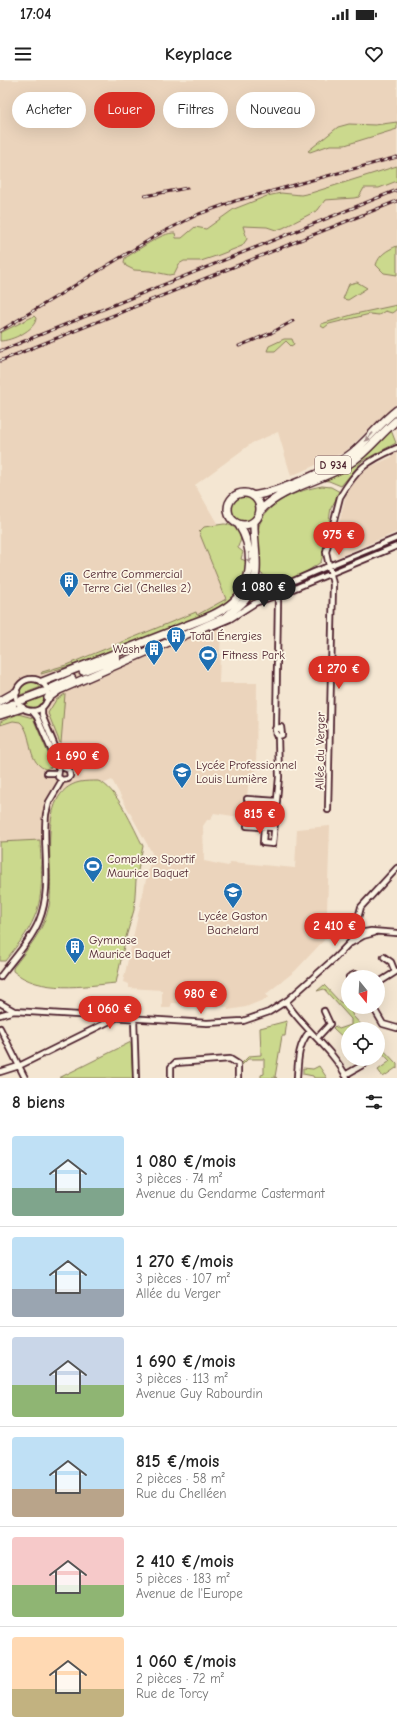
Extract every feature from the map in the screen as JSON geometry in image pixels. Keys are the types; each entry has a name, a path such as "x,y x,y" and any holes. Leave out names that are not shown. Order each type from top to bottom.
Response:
{"main road":[{"name":"D 934","path":"253,496 280,488 337,464 353,452 397,410"},
{"name":"D 934","path":"260,511 272,500 345,466 357,458 397,420"},
{"path":"48,698 59,690 226,617 234,609 249,594 256,571 254,522 260,511 259,503 253,496 241,494 230,501 228,514 233,521 239,525 246,536 250,558 248,576 242,592 235,601 223,609 193,624 51,686 213,620 234,609"},
{"path":"239,525 246,525 254,522"},
{"path":"0,715 20,699 42,687 193,624"},
{"path":"0,701 20,699"},
{"path":"0,706 12,702 0,710"}],"street":[{"name":"Allée du Verger","path":"328,810 333,584 326,552 340,497 367,463 397,448"},
{"path":"194,632 220,624 251,605 329,566 397,538"},
{"path":"257,597 275,594 331,573 397,544"},
{"path":"331,573 335,566 359,557 364,552"},
{"path":"264,828 263,843 273,844 279,777 278,736 275,734 275,594"},
{"path":"0,977 33,933 43,908 46,885 46,814 49,802 62,780 68,779 70,776 69,770 64,768 42,715 42,707 48,698 47,689 42,687 35,679 27,679 21,683 20,699 37,717 58,772 58,777 62,780"},
{"path":"32,711 42,707"},
{"path":"47,773 58,772 64,768"},
{"path":"247,798 277,801"},
{"path":"247,826 274,828"},
{"path":"358,918 361,906 397,868"},
{"path":"14,1011 0,1003 0,1014 14,1011 134,1019 227,1023 261,1016 286,1002 350,944 363,936 376,932 397,933"},
{"path":"384,957 391,962 396,971 385,978"},
{"path":"286,1002 309,1032 317,1038 338,1062 346,1077 362,1066"},
{"path":"317,1038 330,1024 324,1011"},
{"path":"377,1014 383,1024 397,1028"},
{"path":"96,1016 98,1025"},
{"path":"0,1072 19,1066 111,1017"},
{"path":"98,1025 117,1017"},
{"path":"134,1019 136,1078"},
{"path":"0,1028 25,1078"},
{"path":"297,1078 300,1047 303,1039 309,1032"},
{"path":"172,1078 171,1067 174,1063 230,1059 238,1064 238,1078"}],"shaded area":[{"path":"0,80 397,80 397,403 345,452 291,476 278,432 252,443 195,485 237,558 241,590 215,612 221,627 219,683 257,683 256,776 249,776 245,818 214,813 210,820 207,820 203,826 204,861 228,866 231,862 295,868 297,829 330,826 326,938 295,971 266,994 268,998 246,1007 228,1010 227,1007 172,1003 170,1008 162,1008 162,990 129,988 129,984 123,982 152,853 112,780 105,783 98,781 62,791 52,812 51,840 0,842"},
{"path":"397,453 397,532 337,557 333,550 346,494 358,477 367,468 392,457 392,455"}],"green space":[{"path":"397,122 397,129 345,145 330,145 310,152 308,151 338,127 349,124 375,125"},
{"path":"397,166 397,181 379,188 364,188 359,197 325,200 318,210 283,228 276,230 267,227 243,226 247,239 242,246 201,261 184,261 179,264 174,274 169,275 150,271 134,270 126,266 124,262 125,258 150,242 163,236 175,233 176,238 182,238 195,227 206,229 234,209 267,196 281,193 301,195 311,193"},
{"path":"397,246 397,275 384,273 376,265 377,261 384,253"},
{"path":"357,282 367,288 348,300 343,299 349,284"},
{"path":"397,305 397,309 392,313 385,311 379,315 370,314 329,324 324,328 321,326 321,324 355,314"},
{"path":"34,316 36,318 35,322 28,331 5,341 0,341 0,333"},
{"path":"284,339 292,339 294,344 291,346 286,341 275,351 267,351 269,346"},
{"path":"397,421 397,425 391,430 396,443 362,461 341,486 329,481 321,480 337,473"},
{"path":"322,486 331,487 340,492 331,508 329,520 331,521 321,562 303,574 257,594 255,596 256,601 234,615 257,578 268,581 267,577 260,573 258,531 263,518 269,510 284,498"},
{"path":"244,496 253,500 257,509 253,518 244,522 235,518 231,509 235,500"},
{"path":"224,524 230,525 236,529 240,535 241,538 238,548 243,552 241,559 246,561 246,575 241,586 229,600 217,609 168,630 76,664 41,674 42,672 66,665 196,612 197,615 226,599 199,532 204,527"},
{"path":"30,681 40,683 45,692 44,701 35,708 24,705 19,697 21,687","holes":["41,687 43,693 23,702 20,695"]},
{"path":"65,694 60,743 48,713 56,700"},
{"path":"18,714 33,718 53,765 52,767 45,769 35,760 27,733 20,722 13,721 0,725 0,722"},
{"name":"Complexe Sportif Maurice Baquet","path":"98,781 105,785 118,799 130,819 143,846 136,880 134,910 126,937 116,983 63,987 36,983 13,971 13,968 30,946 47,915 50,891 50,835 52,817 57,801 66,789 80,782"},
{"path":"40,840 42,879 40,899 37,909 31,924 21,940 5,961 0,961 0,842"},
{"path":"324,985 341,1002 341,1008 324,989 317,991"},
{"path":"346,1014 352,1014 359,1022 351,1022 351,1019"},
{"path":"287,1021 285,1036 282,1036 275,1077 277,1078 261,1078 261,1075 264,1074 264,1059 248,1059 242,1065 242,1063 249,1056 261,1055 260,1028"},
{"path":"335,1026 339,1029 341,1028 341,1035 333,1028"},
{"path":"131,1042 133,1078 59,1078"},
{"path":"385,1051 397,1064 397,1069 396,1068 383,1077 378,1070 390,1061 385,1056"},
{"path":"319,1066 327,1078 314,1078 313,1076 303,1074 303,1068 313,1069"}],"tunnel":[{"path":"41,689 51,685"},
{"path":"12,701 21,697"}],"railway":[{"path":"0,331 159,234 199,214 235,201 397,157"},
{"path":"145,196 187,188"},
{"path":"0,351 397,190"},
{"path":"0,361 397,201"},
{"path":"239,346 271,333 293,321"}],"place":[{"name":"Centre Commercial Terre Ciel (Chelles 2)","path":"69,598"},
{"name":"Total Énergies","path":"176,653"},
{"name":"Wash","path":"154,666"},
{"name":"Fitness Park","path":"208,672"},
{"name":"Lycée Professionnel Louis Lumière","path":"182,789"},
{"name":"Complexe Sportif Maurice Baquet","path":"93,883"},
{"name":"Lycée Gaston Bachelard","path":"233,909"},
{"name":"Gymnase Maurice Baquet","path":"75,964"}]}
